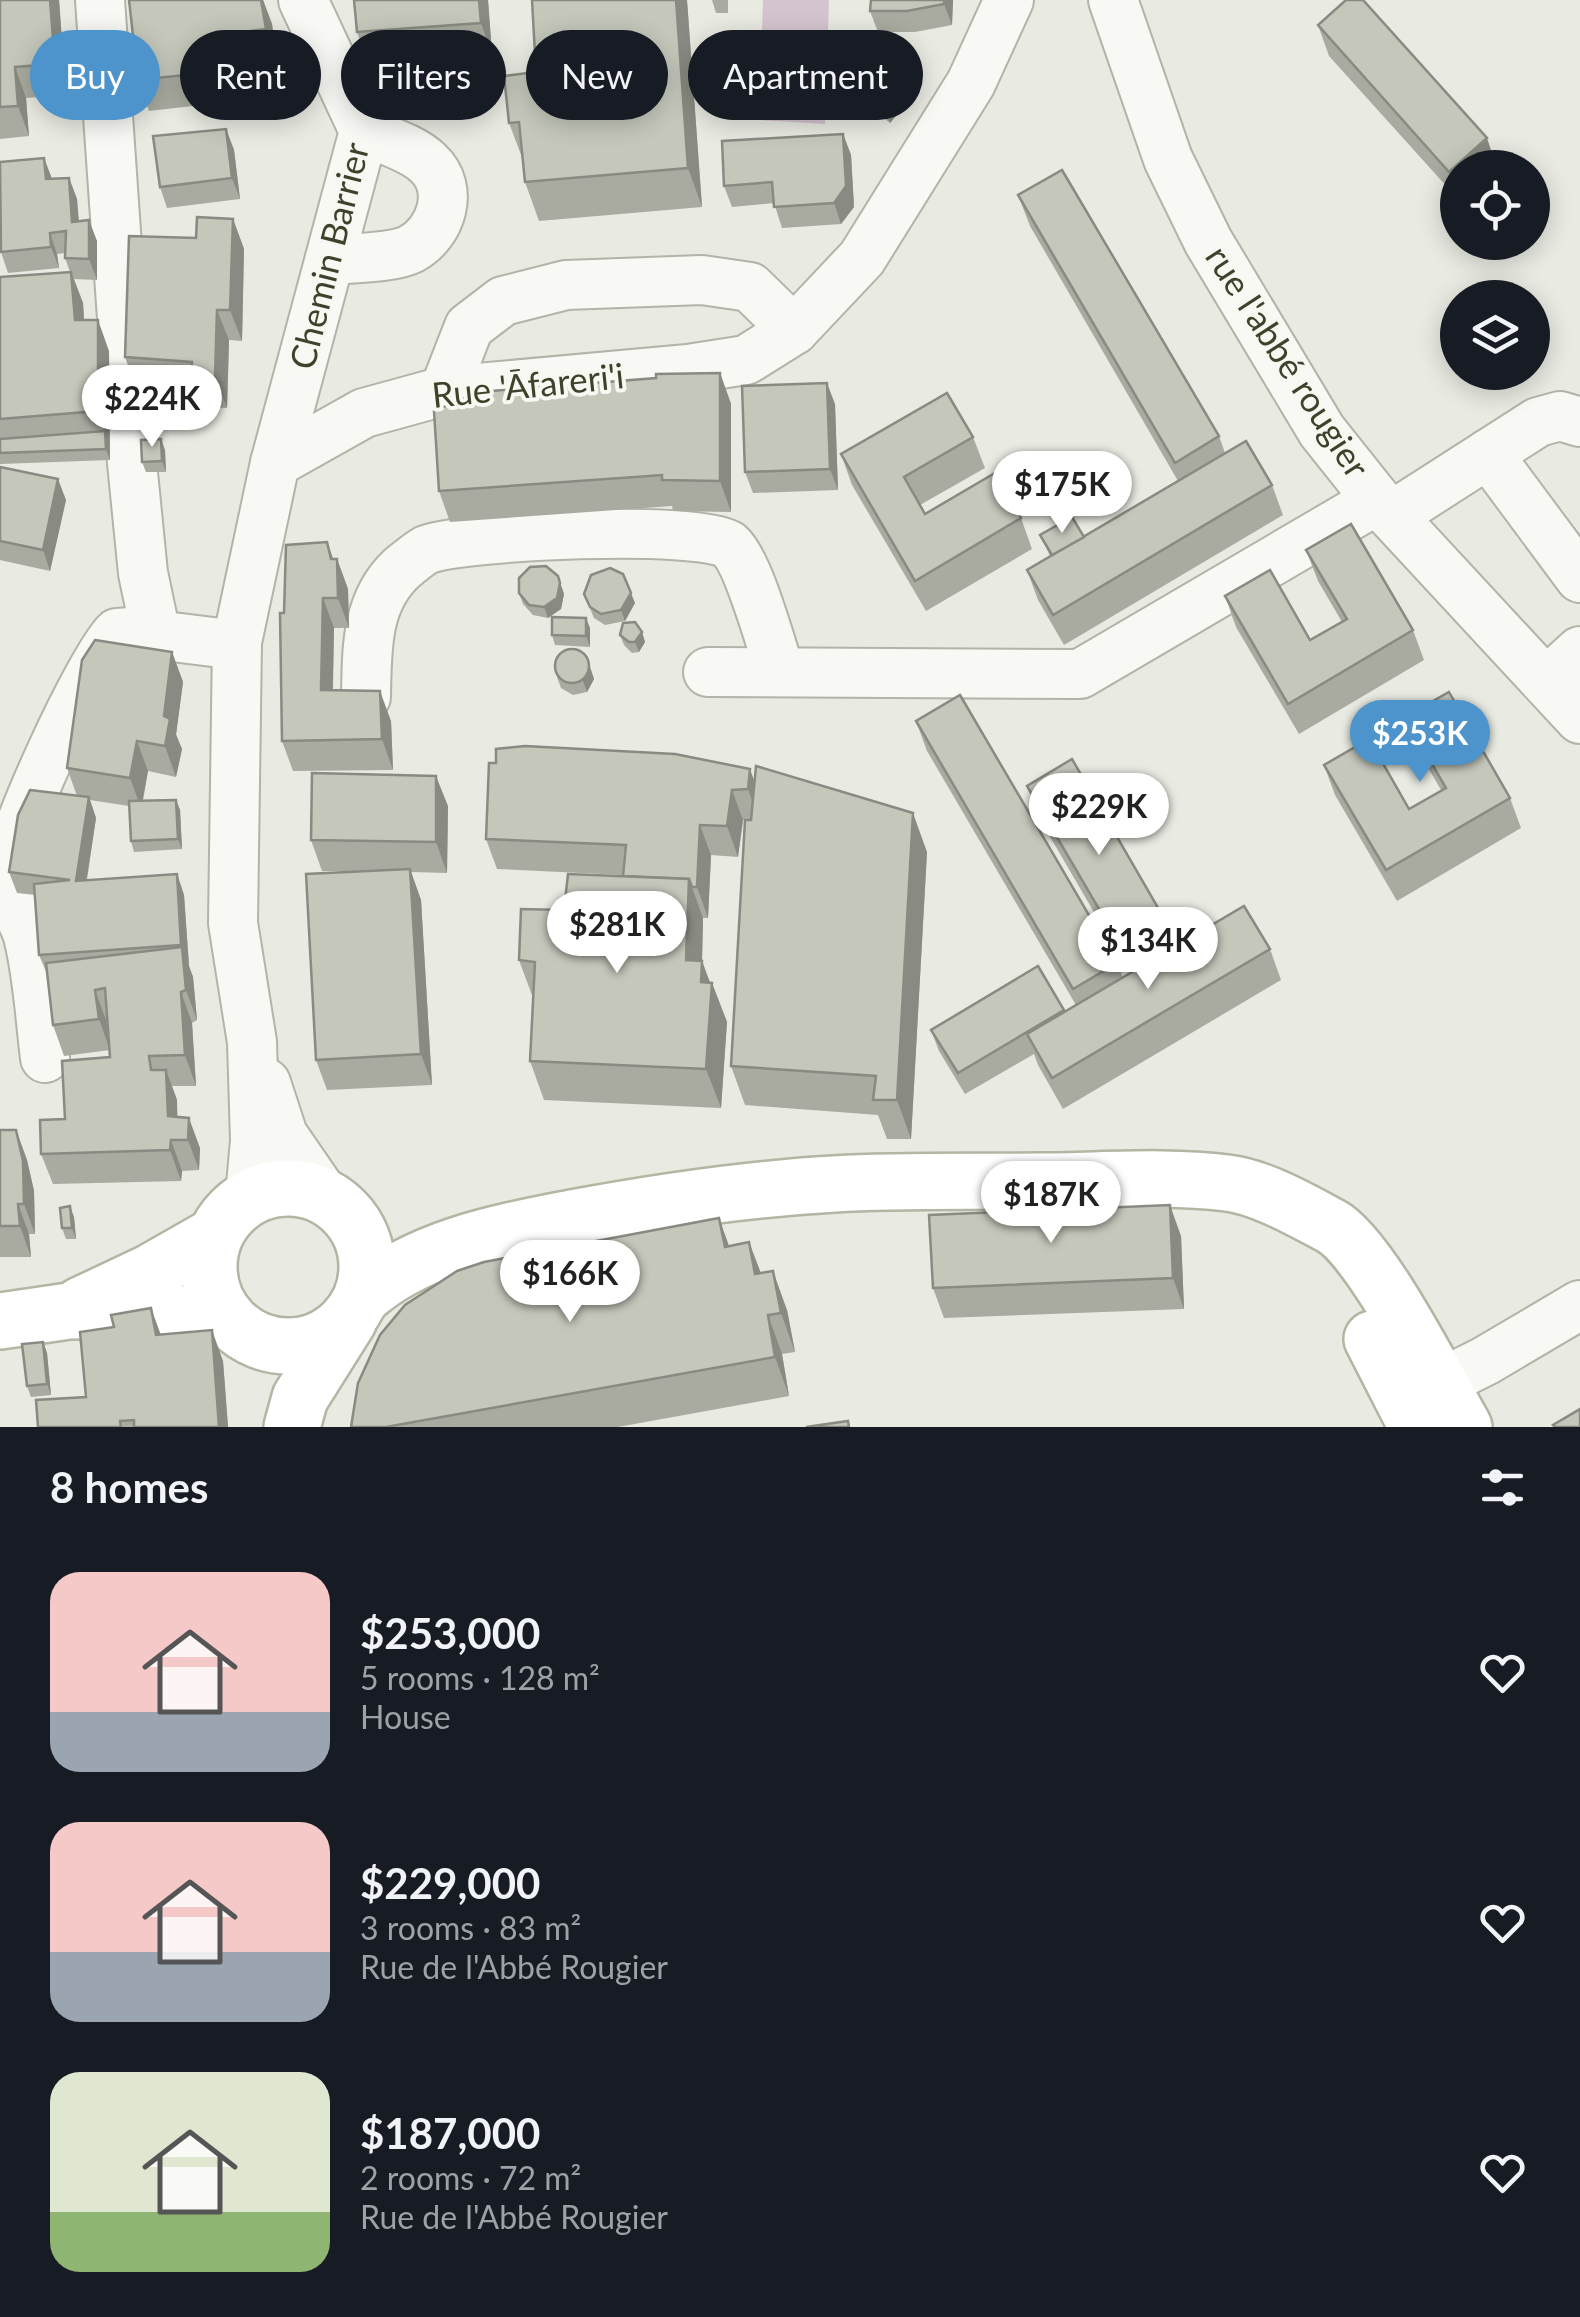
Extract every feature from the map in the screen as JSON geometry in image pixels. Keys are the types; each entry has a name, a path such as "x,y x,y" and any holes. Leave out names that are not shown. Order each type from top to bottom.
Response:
{"main road":[{"path":"0,1321 69,1311 138,1310 234,1326 264,1344 295,1346 325,1338 384,1277 424,1259 507,1230 671,1200 834,1184 1163,1180 1230,1183 1336,1228 1360,1255 1440,1413"},
{"path":"69,1311 149,1272 232,1216 287,1187 417,1228 507,1230"},
{"path":"292,1427 300,1398 356,1308 368,1266 362,1235 334,1202"},
{"path":"232,1216 208,1278 234,1326 270,1427"}],"street":[{"path":"100,0 132,463 143,573 156,635"},
{"name":"Chemin Barrier","path":"275,463 364,131 303,0"},
{"name":"Rue 'Āfareri'i","path":"275,463 364,414 444,391 688,370 746,360 794,330 862,258 971,84 1009,0"},
{"name":"rue l'abbé rougier","path":"1113,0 1168,159 1208,241 1322,430 1385,507 1563,666 1580,720"},
{"path":"332,260 409,250 430,234 443,212 443,189 429,163 364,131"},
{"path":"444,391 470,328 503,301 566,285 702,280 750,287 794,330"},
{"path":"708,672 1080,674 1488,454 1538,422 1560,416 1580,422"},
{"path":"1488,454 1580,578"},
{"path":"232,1216 254,1141 252,1042 233,923 237,645 275,463"},
{"path":"366,696 368,637 378,600 400,570 427,550 478,540 676,534 727,543 740,558 780,672"},
{"path":"45,1058 19,1000 27,932 6,882 11,846 103,648 122,632 237,645"},
{"path":"252,1042 283,1135 334,1202"},
{"path":"1440,1413 1485,1362 1580,1305"}],"shaded area":[{"path":"763,0 829,0 828,30 762,30"},
{"path":"759,120 825,120 825,124"}],"building":[{"path":"0,0 50,0 52,30 30,30 30,66 15,67 18,106 0,107"},
{"path":"129,0 261,0 266,29 180,30 180,76 160,78 160,30 132,30"},
{"path":"354,0 479,0 481,23 357,30"},
{"path":"532,0 676,0 688,168 525,182 519,122 509,123 506,76 526,73 526,120 668,120 668,30 534,30"},
{"path":"871,0 944,0 944,4 907,11 870,11"},
{"path":"1346,0 1363,0 1487,138 1474,150 1440,150 1440,162 1318,25"},
{"path":"226,129 232,178 160,187 153,136"},
{"path":"843,134 846,186 834,203 774,207 772,182 724,186 722,141"},
{"path":"44,158 46,179 69,178 72,222 89,220 89,259 65,258 66,231 50,233 51,247 1,252 0,162"},
{"path":"1062,170 1219,436 1175,463 1018,195"},
{"path":"197,217 233,219 230,310 217,310 215,377 191,377 192,362 125,357 129,236 196,238"},
{"path":"71,272 75,320 98,320 98,411 0,419 0,277"},
{"path":"720,373 720,481 662,480 662,475 439,491 434,411 478,392 656,378 656,374"},
{"path":"827,383 830,469 745,472 742,386"},
{"path":"947,393 973,437 904,477 925,514 995,473 1021,518 915,581 841,454"},
{"path":"105,431 106,449 0,453 0,439"},
{"path":"161,439 162,461 142,462 141,440"},
{"path":"1246,441 1272,485 1053,615 1027,570"},
{"path":"0,467 58,479 43,550 0,541"},
{"path":"1072,517 1084,537 1052,555 1040,535"},
{"path":"1351,524 1413,630 1288,704 1225,596 1270,570 1310,640 1347,619 1306,550"},
{"path":"327,542 331,559 337,559 338,598 323,598 321,690 380,691 382,739 282,741 280,613 284,613 286,545"},
{"path":"546,566 558,576 557,598 544,607 529,605 519,593 519,578 530,567"},
{"path":"610,568 623,574 631,593 621,610 601,614 590,607 584,594 591,575"},
{"path":"552,617 586,618 586,636 552,635"},
{"path":"635,622 642,632 635,642 629,642 620,635 623,623"},
{"path":"95,640 172,652 164,716 170,719 165,746 137,741 130,778 67,768 82,660"},
{"path":"572,649 584,654 589,666 584,678 572,683 560,678 555,666 560,654"},
{"path":"1449,692 1510,798 1386,870 1324,765 1369,739 1409,809 1446,788 1405,717"},
{"path":"960,695 1117,963 1073,989 916,721"},
{"path":"525,746 675,754 750,769 748,789 732,790 727,826 700,825 697,887 692,887 689,879 623,876 626,845 486,839 489,763 496,763 496,749"},
{"path":"1072,759 1172,932 1127,957 1027,786"},
{"path":"756,766 913,813 897,1100 873,1100 876,1076 731,1066 745,820 751,820"},
{"path":"312,773 436,776 436,842 311,840"},
{"path":"30,790 89,797 76,881 177,874 181,945 39,955 34,884 70,880 9,872 18,815"},
{"path":"176,800 178,839 131,841 129,801"},
{"path":"410,869 421,1054 316,1060 306,874"},
{"path":"568,874 689,879 686,960 702,961 701,982 712,983 706,1069 530,1061 535,962 519,960 521,909 564,910"},
{"path":"1244,906 1270,949 1052,1078 1027,1034"},
{"path":"182,947 185,1055 149,1056 151,1070 166,1070 168,1116 189,1118 188,1140 171,1140 170,1150 41,1154 40,1120 65,1119 62,1061 110,1057 105,988 95,990 99,1019 53,1025 46,963"},
{"path":"1038,966 1064,1010 958,1073 931,1030"},
{"path":"0,1130 16,1130 23,1161 24,1204 18,1204 20,1226 0,1226"},
{"path":"1170,1205 1173,1278 933,1288 929,1215"},
{"path":"70,1206 72,1228 62,1228 60,1208"},
{"path":"719,1218 725,1247 749,1242 755,1274 773,1271 781,1313 768,1315 775,1357 386,1427 351,1427 358,1383 380,1335 405,1305 457,1271 484,1262"},
{"path":"151,1308 156,1335 212,1330 219,1427 134,1427 134,1420 120,1421 121,1427 38,1427 36,1400 86,1397 80,1332 114,1327 111,1315"},
{"path":"43,1342 47,1384 27,1386 22,1344"},
{"path":"1580,1409 1580,1427 1553,1425"},
{"path":"848,1421 849,1427 806,1427"}]}
